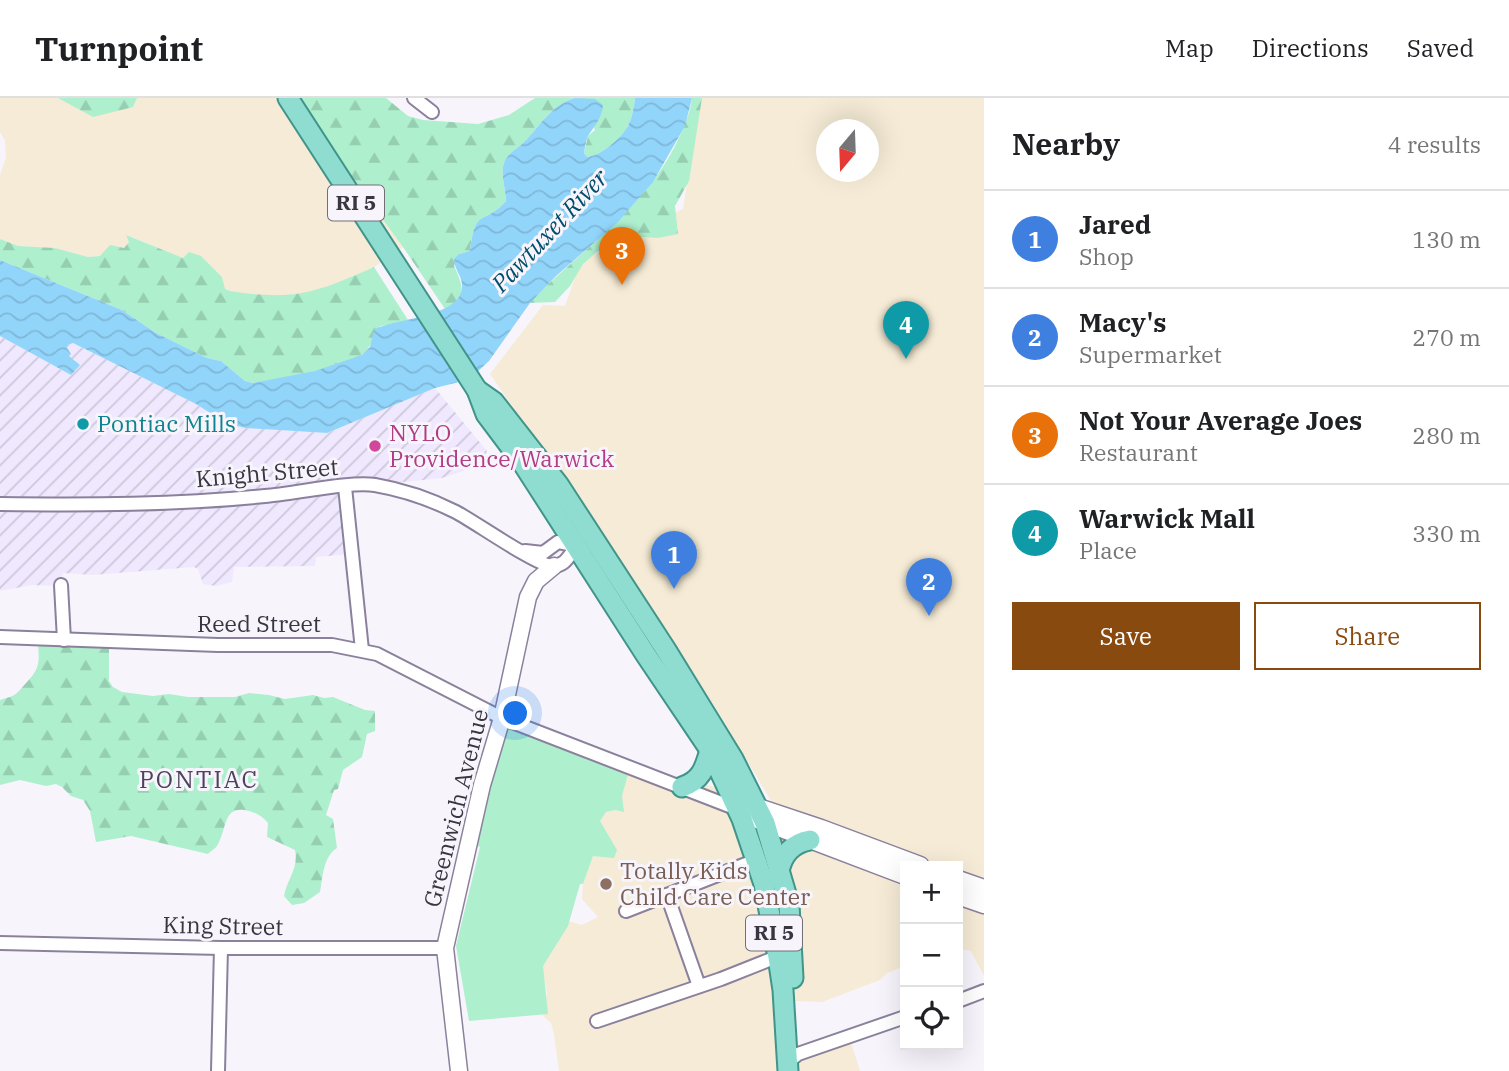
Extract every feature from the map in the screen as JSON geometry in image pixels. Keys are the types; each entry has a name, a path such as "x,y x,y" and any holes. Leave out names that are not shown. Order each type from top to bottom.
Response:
{"main road":[{"name":"RI 5","path":"288,98 472,382 494,402 539,458 584,543 710,750 737,809 765,884 778,957 788,1067"},
{"name":"RI 5","path":"584,543 696,698 733,759 762,816 789,904 795,1033 788,1067"},
{"path":"682,786 692,783 700,776 710,750"},
{"path":"737,809 821,829 907,861"},
{"path":"762,816 810,840 900,873"},
{"path":"779,872 781,860 788,852 798,842 810,840"},
{"path":"963,882 984,889"},
{"path":"963,897 984,904"}],"street":[{"path":"414,98 432,112"},
{"name":"Knight Street","path":"0,504 145,503 264,496 372,485 421,496 457,512 537,563 554,566"},
{"path":"345,487 362,650"},
{"path":"522,551 543,554 558,542 584,543"},
{"path":"554,566 569,559 584,543"},
{"name":"Greenwich Avenue","path":"459,1071 445,948 482,785 502,718 528,597 536,581 554,566"},
{"path":"61,585 64,640"},
{"name":"Reed Street","path":"0,637 218,645 331,645 362,650 377,654 502,718 737,809"},
{"path":"626,911 755,860"},
{"path":"667,895 699,986"},
{"name":"King Street","path":"0,943 221,948 445,948"},
{"path":"218,1071 221,948"},
{"path":"597,1021 774,958"},
{"path":"963,999 984,991"},
{"path":"788,1067 798,1054 900,1019"}],"shaded area":[{"path":"0,98 58,98 133,107 137,98 293,98 403,247 374,267 332,286 306,294 267,297 224,289 222,277 201,256 184,259 127,235 129,243 124,248 108,250 100,256 88,257 55,248 18,246 0,239 0,175 6,157 5,141 0,132"},
{"path":"700,98 984,98 984,976 971,951 963,950 963,861 900,861 900,968 887,973 880,980 822,1002 796,1001 793,1004 788,1058 849,1036 860,1071 559,1071 551,1023 543,1016 547,993 542,966 568,921 582,925 598,917 582,899 583,884 600,821 606,812 616,810 631,763 773,804 712,702 616,556 490,374 543,305 565,306 580,263 624,237 683,209"},
{"path":"0,336 71,375 66,348 73,343 196,404 226,423 245,428 327,433 435,388 487,451 481,465 442,478 347,488 352,554 316,557 315,566 234,567 232,582 216,586 203,584 198,569 194,567 92,575 63,573 59,586 32,585 0,591"}],"green space":[{"path":"58,98 137,98 133,107 93,117"},
{"path":"293,98 386,98 408,116 423,120 478,124 509,115 535,98 575,98 552,111 505,160 503,172 506,201 478,222 470,251 459,254 454,266 462,291 457,301 445,309 403,247"},
{"path":"579,98 635,98 632,116 625,131 604,150 587,157 584,153 588,136 595,130"},
{"path":"692,98 702,98 689,181 675,206 678,234 658,238 629,236 598,251 583,264 570,286 555,302 529,303 609,229 646,189 676,144 688,116"},
{"path":"126,235 183,258 189,252 201,256 222,277 225,289 252,294 288,295 320,289 374,267 408,320 380,326 368,348 354,359 310,373 253,383 245,381 221,361 207,358 156,333 122,310 0,260 0,239 18,246 55,248 88,257 100,256 110,245 124,248 129,242"},
{"path":"38,641 109,643 109,681 122,692 188,697 235,697 249,693 285,699 313,695 333,697 365,710 375,711 375,731 367,734 362,757 343,770 326,815 333,819 337,848 326,862 320,892 304,903 292,905 284,896 294,868 295,850 267,837 268,823 249,811 235,811 231,814 218,844 208,854 131,836 96,842 90,811 83,800 71,796 62,787 20,780 0,785 0,700 16,694 35,672 39,659"},
{"path":"501,719 631,763 622,796 624,812 606,812 600,821 617,850 614,858 593,856 583,884 580,884 568,926 543,966 548,1014 469,1021 456,946 480,847 469,842"}],"water":[{"name":"Pawtuxet River","path":"575,98 595,99 603,105 600,118 588,136 584,153 587,157 604,150 625,131 632,116 635,98 692,98 685,126 653,182 618,222 556,276 530,303 489,361 474,375 459,382 435,388 327,433 245,428 226,423 196,404 73,343 67,348 71,354 69,356 80,365 71,375 0,336 0,260 122,310 156,333 207,358 221,361 245,381 253,383 315,371 362,355 370,347 374,330 440,311 460,296 462,282 454,259 459,254 470,251 478,222 506,201 503,172 505,160 552,111"}],"place":[{"name":"Not Your Average Joes","path":"622,285"},
{"name":"Warwick Mall","path":"906,359"},
{"name":"Pontiac Mills","path":"83,424"},
{"name":"NYLO Providence/Warwick","path":"375,446"},
{"name":"Jared","path":"674,589"},
{"name":"Macy's","path":"929,616"},
{"name":"Totally Kids Child Care Center","path":"606,884"}],"district":[{"name":"PONTIAC","path":"199,780"}]}
